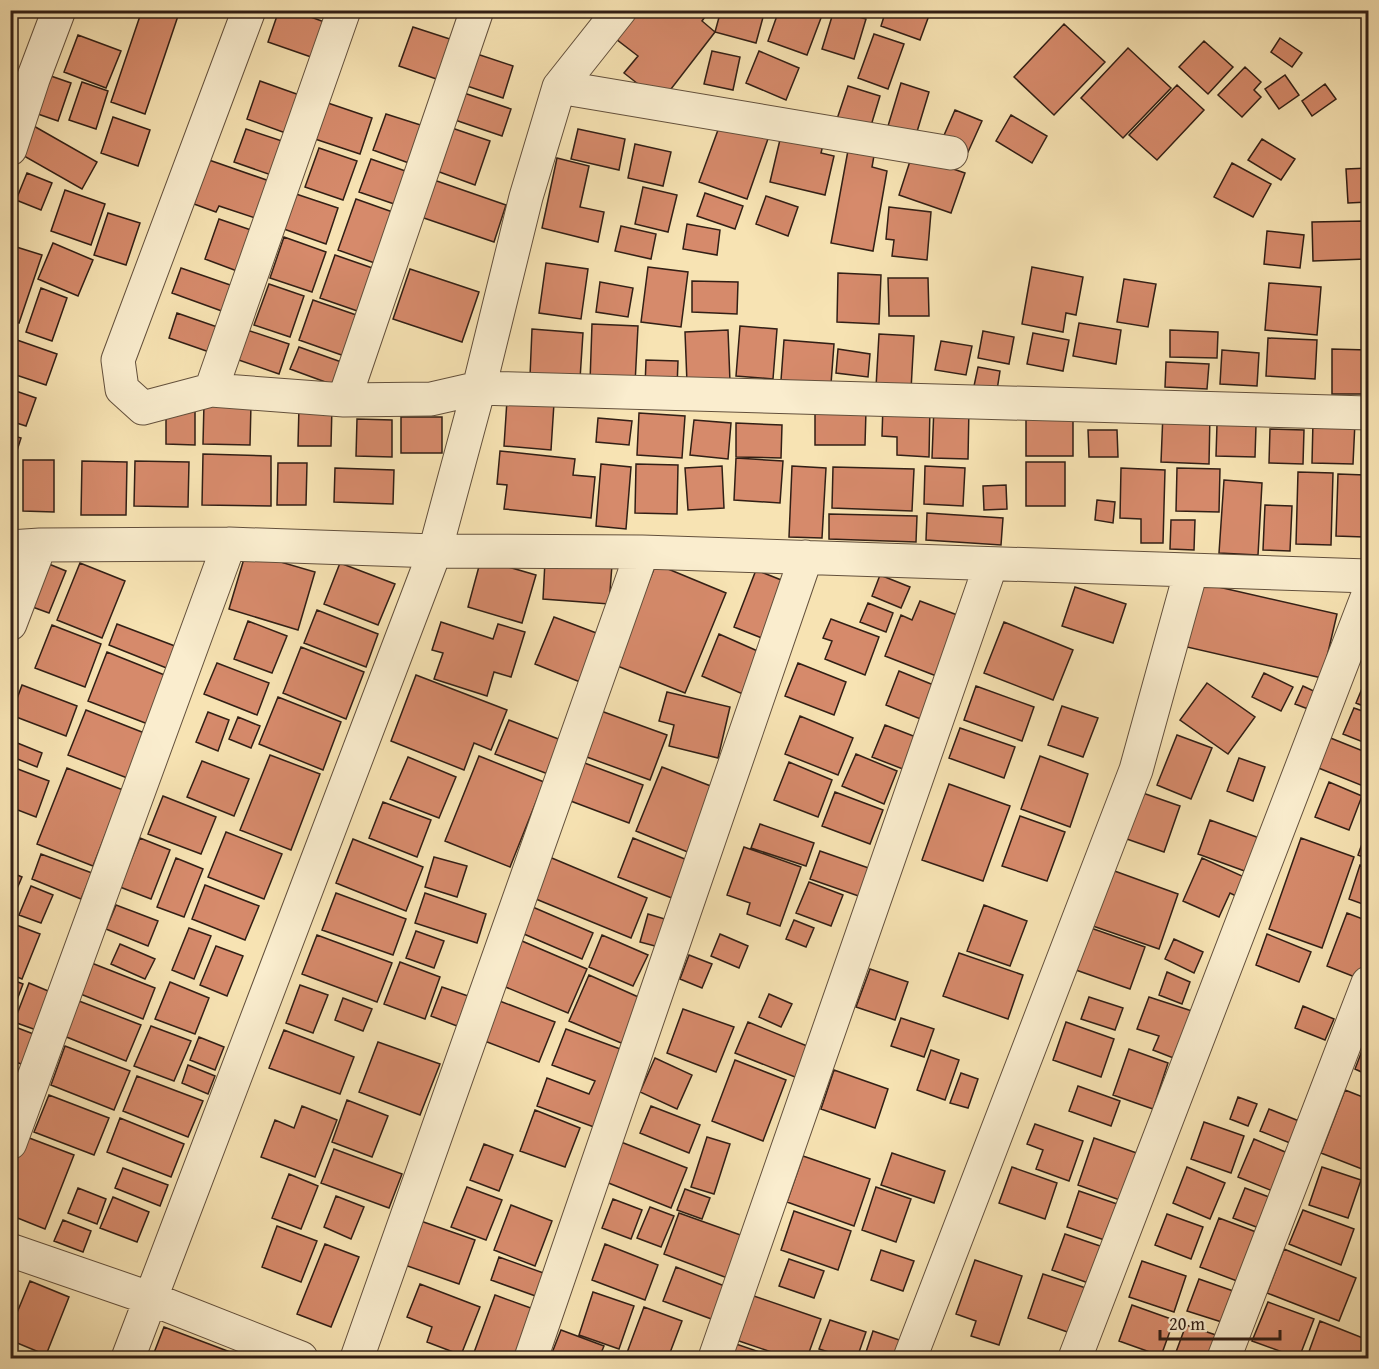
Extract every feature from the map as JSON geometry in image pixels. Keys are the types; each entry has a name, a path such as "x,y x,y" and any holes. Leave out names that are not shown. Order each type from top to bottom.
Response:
{"street":[{"path":"10,149 22,75 59,10"},
{"path":"249,10 118,360 122,389 143,408 211,390 344,400 431,399 479,388 1368,413"},
{"path":"211,390 344,10"},
{"path":"344,400 477,10"},
{"path":"128,1359 149,1298 435,551 479,388 526,197 559,87 620,10"},
{"path":"559,87 951,153"},
{"path":"10,1143 229,544"},
{"path":"10,624 25,546 229,544 435,551 642,552 1368,576"},
{"path":"357,1359 642,552"},
{"path":"531,1359 806,557"},
{"path":"715,1359 991,564"},
{"path":"910,1359 1136,770 1191,571"},
{"path":"1075,1359 1368,595"},
{"path":"1224,1359 1368,984"},
{"path":"10,1250 149,1298 301,1359"}],"building":[{"path":"142,10 180,10 145,114 111,102"},
{"path":"279,10 292,10 327,23 314,58 268,42"},
{"path":"638,10 710,10 702,21 715,32 661,102 624,73 638,56 616,39"},
{"path":"721,10 765,10 756,43 715,32"},
{"path":"779,10 824,10 807,55 768,41"},
{"path":"834,10 866,19 854,59 822,49"},
{"path":"886,10 931,10 920,40 881,26"},
{"path":"1064,24 1105,62 1054,115 1014,77"},
{"path":"413,27 459,42 445,82 399,66"},
{"path":"874,34 904,44 888,89 858,78"},
{"path":"78,35 121,51 106,88 64,72"},
{"path":"1280,38 1302,53 1292,67 1271,52"},
{"path":"1204,41 1233,67 1208,94 1179,67"},
{"path":"1128,48 1171,88 1123,138 1081,98"},
{"path":"712,51 740,57 733,90 704,84"},
{"path":"759,51 799,68 786,100 746,83"},
{"path":"471,52 513,66 503,98 461,84"},
{"path":"1245,67 1261,82 1254,90 1261,97 1242,117 1218,95"},
{"path":"48,75 71,83 58,121 35,113"},
{"path":"1285,75 1299,95 1279,109 1265,89"},
{"path":"260,81 305,97 291,135 247,119"},
{"path":"82,82 108,91 96,129 69,120"},
{"path":"901,83 929,92 916,135 888,126"},
{"path":"1325,84 1336,99 1312,116 1302,101"},
{"path":"1177,85 1204,110 1157,160 1129,135"},
{"path":"848,86 880,96 870,129 837,119"},
{"path":"464,93 511,109 502,136 455,120"},
{"path":"322,101 372,118 360,154 309,137"},
{"path":"955,110 982,121 968,152 942,140"},
{"path":"386,114 430,128 417,166 373,150"},
{"path":"1011,115 1047,136 1032,163 996,141"},
{"path":"113,117 150,130 138,166 101,153"},
{"path":"722,119 769,136 747,199 699,182"},
{"path":"32,125 97,162 82,189 17,152"},
{"path":"449,127 490,141 475,185 434,170"},
{"path":"783,127 825,137 821,153 834,156 825,195 770,182"},
{"path":"246,129 291,144 280,178 234,162"},
{"path":"578,129 625,139 619,170 571,159"},
{"path":"1262,139 1295,159 1281,180 1248,160"},
{"path":"635,144 671,152 663,186 628,178"},
{"path":"849,145 875,150 872,167 887,171 873,251 831,243"},
{"path":"319,148 357,161 343,200 305,187"},
{"path":"912,155 965,173 951,213 899,195"},
{"path":"557,158 589,166 580,207 604,212 598,242 542,228"},
{"path":"371,159 414,174 403,207 359,192"},
{"path":"209,160 278,184 264,221 219,206 216,212 194,204"},
{"path":"1232,163 1271,184 1253,217 1214,197"},
{"path":"1368,168 1368,202 1348,203 1346,169"},
{"path":"27,173 52,183 41,210 16,200"},
{"path":"431,179 506,205 494,242 418,216"},
{"path":"643,187 677,195 668,232 635,224"},
{"path":"65,190 105,204 91,245 51,231"},
{"path":"293,193 338,208 326,244 281,228"},
{"path":"705,193 743,206 735,229 697,216"},
{"path":"766,196 798,207 788,236 756,224"},
{"path":"356,199 401,215 383,266 338,250"},
{"path":"889,207 931,212 927,260 892,256 894,240 886,239"},
{"path":"108,213 140,223 126,265 94,255"},
{"path":"219,219 251,230 237,271 205,259"},
{"path":"1365,221 1366,259 1313,261 1312,222"},
{"path":"687,224 720,230 717,255 683,249"},
{"path":"621,226 656,234 651,259 615,251"},
{"path":"1267,231 1304,235 1300,268 1264,264"},
{"path":"284,237 326,252 312,292 270,278"},
{"path":"53,243 93,260 78,296 38,279"},
{"path":"10,245 42,255 19,323 10,320"},
{"path":"335,255 381,271 366,314 320,298"},
{"path":"546,263 588,269 581,319 539,313"},
{"path":"648,267 688,272 681,327 641,322"},
{"path":"1032,267 1083,277 1076,315 1066,313 1063,332 1022,324"},
{"path":"181,268 239,288 230,314 172,293"},
{"path":"410,269 479,292 462,342 393,319"},
{"path":"838,273 881,275 879,324 837,322"},
{"path":"888,278 928,278 929,316 889,316"},
{"path":"1124,279 1156,284 1148,327 1117,322"},
{"path":"692,281 738,282 737,314 692,312"},
{"path":"600,282 633,288 628,317 596,312"},
{"path":"1269,283 1321,287 1317,335 1265,330"},
{"path":"269,284 304,296 290,337 254,325"},
{"path":"41,288 67,298 52,341 26,332"},
{"path":"313,300 365,318 350,358 299,340"},
{"path":"177,313 223,329 215,354 169,338"},
{"path":"1079,323 1121,330 1116,364 1073,356"},
{"path":"592,324 638,326 635,384 590,382"},
{"path":"740,326 777,329 773,379 736,376"},
{"path":"244,329 289,344 279,374 233,358"},
{"path":"532,329 583,333 580,379 530,376"},
{"path":"728,330 730,382 687,383 685,332"},
{"path":"1170,330 1218,332 1217,358 1170,357"},
{"path":"983,331 1014,337 1009,364 978,358"},
{"path":"1033,333 1069,340 1063,371 1027,364"},
{"path":"879,334 914,336 911,390 876,387"},
{"path":"1268,338 1317,340 1315,379 1266,376"},
{"path":"17,340 57,354 46,385 10,373 10,361"},
{"path":"784,340 834,344 831,384 781,380"},
{"path":"941,341 972,346 966,375 935,370"},
{"path":"299,347 347,364 339,387 290,369"},
{"path":"838,349 870,354 868,377 836,373"},
{"path":"1332,349 1368,350 1368,394 1332,394"},
{"path":"1222,350 1259,353 1257,386 1220,384"},
{"path":"646,360 678,361 677,388 645,387"},
{"path":"1166,362 1209,364 1207,389 1165,387"},
{"path":"978,367 1000,371 997,390 974,386"},
{"path":"10,389 36,398 26,426 10,421"},
{"path":"507,400 554,403 551,450 504,446"},
{"path":"204,403 251,404 250,445 203,444"},
{"path":"883,404 930,406 929,457 897,455 897,437 882,436"},
{"path":"299,406 332,406 331,446 298,446"},
{"path":"934,406 969,407 968,459 932,458"},
{"path":"815,409 866,410 865,445 815,445"},
{"path":"166,411 195,411 195,445 166,444"},
{"path":"1026,412 1073,412 1073,456 1026,456"},
{"path":"639,413 685,416 682,458 637,455"},
{"path":"1163,413 1210,414 1209,464 1161,462"},
{"path":"401,417 442,417 442,453 401,453"},
{"path":"598,418 632,421 629,445 596,442"},
{"path":"357,419 392,420 392,457 356,456"},
{"path":"694,420 731,423 728,459 690,455"},
{"path":"1313,421 1355,422 1353,464 1312,463"},
{"path":"736,423 782,425 781,458 736,457"},
{"path":"1217,424 1256,425 1255,457 1216,456"},
{"path":"1270,429 1304,430 1303,464 1269,463"},
{"path":"1088,430 1117,430 1118,457 1089,457"},
{"path":"10,435 21,438 15,457 10,456"},
{"path":"500,451 575,459 573,475 595,477 591,518 504,509 507,485 497,484"},
{"path":"203,454 271,456 271,506 202,505"},
{"path":"736,458 783,461 780,503 734,500"},
{"path":"23,460 54,460 54,512 23,511"},
{"path":"82,461 127,462 126,515 81,515"},
{"path":"135,461 189,462 188,507 134,506"},
{"path":"1026,462 1065,462 1065,506 1026,506"},
{"path":"278,463 307,463 306,505 277,505"},
{"path":"601,464 631,467 626,529 596,526"},
{"path":"636,464 678,465 677,514 635,513"},
{"path":"722,466 724,508 688,510 685,468"},
{"path":"792,466 826,468 822,538 789,537"},
{"path":"925,466 965,468 963,506 924,504"},
{"path":"833,467 914,469 912,511 832,508"},
{"path":"335,468 394,470 393,504 334,502"},
{"path":"1121,468 1165,470 1163,543 1141,543 1141,519 1120,518"},
{"path":"1177,468 1220,469 1219,512 1176,511"},
{"path":"1298,472 1333,473 1331,545 1296,544"},
{"path":"1338,474 1365,475 1364,537 1336,536"},
{"path":"1224,480 1262,483 1258,555 1219,553"},
{"path":"1006,485 1007,509 984,510 983,486"},
{"path":"1097,500 1115,502 1113,523 1095,520"},
{"path":"1265,505 1292,506 1290,551 1263,550"},
{"path":"927,513 1003,518 1001,545 926,540"},
{"path":"829,514 917,516 916,542 829,539"},
{"path":"1171,520 1195,520 1194,550 1170,549"},
{"path":"246,552 315,572 298,630 229,609"},
{"path":"481,559 536,575 522,623 468,607"},
{"path":"545,561 612,565 609,604 543,599"},
{"path":"44,562 66,571 49,613 27,605"},
{"path":"80,563 125,581 102,638 57,620"},
{"path":"340,563 395,584 378,625 324,604"},
{"path":"656,564 726,593 685,693 615,665"},
{"path":"756,570 794,585 772,642 734,627"},
{"path":"880,575 910,587 901,608 872,596"},
{"path":"1201,583 1337,614 1322,678 1187,647"},
{"path":"1075,587 1126,604 1113,643 1062,626"},
{"path":"920,601 968,619 944,679 885,656 901,615 912,620"},
{"path":"868,603 893,613 886,632 860,622"},
{"path":"317,610 378,634 366,667 304,643"},
{"path":"554,617 599,634 580,682 535,664"},
{"path":"831,619 879,637 865,675 825,659 832,641 823,638"},
{"path":"248,621 287,636 272,673 234,659"},
{"path":"441,622 493,639 498,624 525,632 511,677 494,672 487,696 434,679 443,653 432,650"},
{"path":"1004,622 1073,650 1053,700 984,673"},
{"path":"117,624 188,651 179,673 109,645"},
{"path":"52,625 101,644 85,687 35,668"},
{"path":"719,634 762,653 745,695 702,676"},
{"path":"301,647 364,672 346,719 283,693"},
{"path":"107,652 172,678 153,726 88,701"},
{"path":"217,663 269,683 257,715 204,694"},
{"path":"798,663 846,682 834,715 785,696"},
{"path":"899,671 936,686 923,720 886,705"},
{"path":"1264,673 1293,687 1281,711 1252,697"},
{"path":"1368,674 1368,708 1356,703"},
{"path":"416,675 507,710 491,750 474,743 464,770 391,741"},
{"path":"1207,683 1255,717 1228,754 1180,720"},
{"path":"22,685 77,706 66,736 11,715"},
{"path":"976,686 1034,707 1022,741 964,720"},
{"path":"1303,686 1316,692 1308,709 1295,704"},
{"path":"667,692 730,707 718,758 669,746 674,725 659,721"},
{"path":"278,697 341,722 323,770 259,744"},
{"path":"1062,706 1098,718 1083,757 1048,745"},
{"path":"1354,708 1368,713 1368,744 1343,734"},
{"path":"86,710 152,736 135,781 68,755"},
{"path":"601,711 667,735 650,780 584,756"},
{"path":"208,712 229,720 218,751 196,742"},
{"path":"800,716 853,738 838,775 785,754"},
{"path":"238,717 260,726 251,748 229,739"},
{"path":"509,720 561,740 548,774 495,754"},
{"path":"885,725 921,739 908,771 872,757"},
{"path":"960,728 1015,747 1004,778 949,758"},
{"path":"1177,735 1212,748 1191,799 1157,785"},
{"path":"1328,737 1368,753 1368,788 1316,767"},
{"path":"10,740 42,753 37,767 10,756"},
{"path":"856,754 897,771 884,804 842,786"},
{"path":"270,755 320,774 291,850 240,830"},
{"path":"479,756 544,782 510,867 445,841"},
{"path":"1040,756 1088,774 1070,827 1021,809"},
{"path":"408,757 456,777 439,818 390,799"},
{"path":"1239,758 1265,767 1253,801 1227,791"},
{"path":"202,761 249,779 234,816 187,797"},
{"path":"582,762 643,785 629,823 568,800"},
{"path":"789,762 832,780 818,817 774,800"},
{"path":"10,766 49,781 36,817 10,807"},
{"path":"662,767 721,790 695,855 636,831"},
{"path":"67,768 123,790 93,866 37,844"},
{"path":"1329,782 1362,796 1349,830 1315,817"},
{"path":"949,784 1010,806 983,881 922,860"},
{"path":"835,792 883,810 870,844 822,826"},
{"path":"1140,792 1180,806 1164,852 1124,838"},
{"path":"163,796 216,817 201,854 148,834"},
{"path":"383,802 431,820 417,857 369,838"},
{"path":"1020,816 1065,832 1047,881 1002,866"},
{"path":"1210,820 1262,839 1250,873 1198,854"},
{"path":"760,824 814,843 806,866 751,848"},
{"path":"1368,827 1368,859 1358,855"},
{"path":"226,832 282,854 264,899 208,877"},
{"path":"140,838 170,850 151,899 120,887"},
{"path":"633,838 697,864 682,902 618,877"},
{"path":"1301,838 1354,857 1322,948 1269,929"},
{"path":"353,839 423,867 406,911 336,883"},
{"path":"744,847 801,867 780,926 747,914 750,903 727,895"},
{"path":"820,851 880,872 870,900 810,879"},
{"path":"41,854 92,873 81,899 32,879"},
{"path":"547,856 647,898 631,938 531,897"},
{"path":"434,857 467,866 457,897 425,887"},
{"path":"176,858 203,869 184,917 157,907"},
{"path":"1202,858 1251,880 1242,899 1230,893 1219,917 1183,901"},
{"path":"1360,865 1368,868 1368,906 1349,899"},
{"path":"1109,869 1178,894 1159,949 1090,925"},
{"path":"10,872 22,877 10,905"},
{"path":"809,882 843,895 831,926 796,913"},
{"path":"205,885 259,906 245,940 192,919"},
{"path":"31,886 53,895 41,923 19,915"},
{"path":"336,893 406,919 393,955 322,930"},
{"path":"425,893 486,914 477,943 415,923"},
{"path":"116,905 158,921 148,946 106,929"},
{"path":"528,905 593,933 582,959 517,931"},
{"path":"984,905 1027,921 1010,966 967,951"},
{"path":"1347,913 1368,921 1368,958 1360,979 1327,966"},
{"path":"648,914 678,923 670,950 640,942"},
{"path":"794,920 814,928 806,947 786,939"},
{"path":"11,923 40,934 22,979 10,974"},
{"path":"1088,927 1145,947 1130,989 1073,969"},
{"path":"189,928 211,936 194,979 172,970"},
{"path":"416,931 444,941 434,968 406,958"},
{"path":"720,934 748,946 739,968 711,956"},
{"path":"1267,934 1311,952 1299,982 1256,965"},
{"path":"317,935 392,963 377,1002 302,974"},
{"path":"602,935 648,955 633,986 589,967"},
{"path":"515,938 587,969 568,1013 496,983"},
{"path":"1174,939 1203,952 1194,973 1165,959"},
{"path":"120,944 155,959 145,979 111,964"},
{"path":"216,946 243,956 227,996 200,985"},
{"path":"959,953 1023,975 1008,1019 943,996"},
{"path":"689,955 712,964 702,988 680,979"},
{"path":"89,962 155,988 143,1019 78,993"},
{"path":"400,962 440,977 425,1019 384,1004"},
{"path":"870,969 908,982 895,1020 856,1007"},
{"path":"1167,972 1190,982 1182,1004 1159,995"},
{"path":"589,975 645,1000 626,1045 569,1021"},
{"path":"10,979 23,984 11,1016 10,1016"},
{"path":"170,982 209,998 195,1034 155,1019"},
{"path":"29,983 53,993 39,1031 14,1022"},
{"path":"300,985 328,995 313,1033 286,1023"},
{"path":"442,987 468,996 457,1026 431,1016"},
{"path":"769,994 792,1004 781,1027 759,1017"},
{"path":"1089,997 1123,1008 1115,1030 1081,1019"},
{"path":"1149,997 1192,1011 1176,1059 1153,1050 1159,1036 1137,1029"},
{"path":"343,998 372,1009 363,1031 335,1020"},
{"path":"497,1000 555,1022 539,1062 482,1040"},
{"path":"79,1001 141,1025 126,1061 64,1036"},
{"path":"1303,1006 1334,1019 1325,1040 1295,1028"},
{"path":"683,1009 734,1027 716,1072 667,1053"},
{"path":"901,1018 934,1029 924,1057 891,1046"},
{"path":"748,1022 812,1048 800,1079 735,1053"},
{"path":"1066,1022 1114,1039 1101,1077 1053,1060"},
{"path":"10,1025 36,1035 24,1065 10,1060"},
{"path":"151,1026 191,1041 174,1081 134,1066"},
{"path":"566,1029 631,1053 602,1130 537,1106 547,1078 589,1094 595,1081 552,1065"},
{"path":"284,1030 354,1057 340,1094 269,1068"},
{"path":"1368,1035 1368,1075 1355,1069"},
{"path":"199,1037 224,1047 215,1070 190,1060"},
{"path":"378,1042 440,1064 420,1115 359,1092"},
{"path":"65,1046 130,1071 114,1110 51,1085"},
{"path":"1129,1049 1168,1063 1153,1109 1113,1095"},
{"path":"931,1050 959,1060 945,1100 917,1090"},
{"path":"655,1058 692,1075 677,1109 640,1092"},
{"path":"735,1060 786,1080 763,1141 712,1121"},
{"path":"188,1065 215,1076 208,1094 182,1083"},
{"path":"10,1066 27,1073 10,1117"},
{"path":"834,1070 888,1089 875,1128 821,1109"},
{"path":"961,1073 978,1079 968,1108 950,1103"},
{"path":"137,1076 203,1101 188,1137 123,1111"},
{"path":"1078,1086 1120,1101 1111,1126 1069,1111"},
{"path":"1345,1090 1368,1099 1367,1171 1321,1153"},
{"path":"49,1095 109,1118 94,1155 34,1132"},
{"path":"1238,1097 1257,1104 1248,1126 1230,1119"},
{"path":"347,1100 388,1116 372,1157 332,1142"},
{"path":"302,1106 337,1120 315,1177 261,1157 275,1120 294,1128"},
{"path":"651,1106 700,1125 689,1153 640,1133"},
{"path":"1269,1109 1299,1121 1290,1143 1260,1131"},
{"path":"535,1110 580,1128 565,1167 520,1151"},
{"path":"120,1118 184,1144 171,1177 107,1152"},
{"path":"1204,1122 1244,1136 1231,1173 1191,1159"},
{"path":"1035,1124 1083,1141 1069,1181 1036,1169 1043,1150 1027,1144"},
{"path":"24,1136 74,1155 45,1229 10,1215 10,1169"},
{"path":"707,1137 730,1144 714,1194 691,1187"},
{"path":"1094,1138 1148,1157 1131,1204 1078,1185"},
{"path":"1254,1139 1290,1154 1275,1192 1238,1177"},
{"path":"621,1142 687,1168 671,1208 606,1182"},
{"path":"484,1144 513,1155 499,1191 470,1180"},
{"path":"334,1149 402,1174 389,1208 321,1183"},
{"path":"892,1153 945,1171 934,1203 881,1185"},
{"path":"803,1156 870,1179 854,1226 787,1202"},
{"path":"1012,1167 1057,1183 1045,1219 999,1203"},
{"path":"1187,1167 1225,1183 1210,1219 1173,1203"},
{"path":"1322,1167 1361,1180 1348,1218 1309,1205"},
{"path":"123,1168 168,1185 160,1206 115,1188"},
{"path":"289,1174 318,1186 301,1229 272,1218"},
{"path":"467,1187 502,1200 486,1240 451,1227"},
{"path":"876,1187 911,1199 896,1242 862,1230"},
{"path":"78,1188 106,1199 97,1224 68,1213"},
{"path":"1245,1188 1277,1200 1264,1230 1233,1218"},
{"path":"685,1189 710,1198 702,1219 677,1210"},
{"path":"1079,1191 1126,1207 1113,1243 1067,1227"},
{"path":"336,1196 364,1207 351,1239 324,1227"},
{"path":"113,1197 149,1212 137,1242 100,1228"},
{"path":"613,1199 642,1210 631,1239 602,1228"},
{"path":"511,1205 552,1221 535,1266 494,1250"},
{"path":"650,1207 674,1216 661,1247 637,1238"},
{"path":"1303,1210 1354,1229 1341,1265 1289,1244"},
{"path":"794,1211 851,1231 838,1270 781,1250"},
{"path":"679,1213 746,1237 730,1279 664,1254"},
{"path":"1167,1214 1203,1227 1191,1259 1155,1245"},
{"path":"1219,1218 1264,1235 1245,1284 1200,1267"},
{"path":"415,1219 475,1240 459,1284 399,1263"},
{"path":"63,1220 91,1231 83,1252 54,1241"},
{"path":"277,1226 317,1241 301,1282 262,1267"},
{"path":"1065,1234 1106,1248 1094,1285 1052,1270"},
{"path":"325,1244 359,1257 331,1327 297,1314"},
{"path":"605,1244 658,1265 645,1300 592,1280"},
{"path":"1284,1249 1356,1278 1339,1321 1267,1293"},
{"path":"881,1250 914,1261 903,1291 871,1280"},
{"path":"499,1257 549,1275 541,1298 491,1280"},
{"path":"789,1259 824,1271 814,1298 779,1286"},
{"path":"975,1260 1022,1276 999,1345 971,1336 976,1321 956,1314"},
{"path":"1142,1261 1186,1276 1174,1312 1129,1297"},
{"path":"676,1267 727,1287 714,1320 663,1301"},
{"path":"1043,1274 1089,1289 1073,1334 1028,1318"},
{"path":"1199,1279 1239,1293 1228,1324 1187,1311"},
{"path":"30,1281 69,1297 46,1355 10,1340 10,1330"},
{"path":"420,1284 480,1307 461,1355 427,1342 432,1327 407,1317"},
{"path":"593,1292 634,1306 619,1349 579,1335"},
{"path":"495,1295 539,1311 522,1358 472,1358"},
{"path":"751,1295 821,1319 807,1358 789,1358 736,1340"},
{"path":"1268,1302 1314,1319 1299,1358 1252,1341"},
{"path":"1132,1305 1174,1320 1161,1356 1119,1341"},
{"path":"644,1307 682,1321 668,1358 625,1358"},
{"path":"830,1320 866,1332 857,1358 848,1358 819,1349"},
{"path":"1320,1321 1368,1340 1368,1358 1307,1357"},
{"path":"1186,1325 1216,1335 1208,1358 1195,1358 1176,1352"},
{"path":"164,1327 246,1358 152,1358"},
{"path":"561,1330 604,1346 599,1358 550,1358"},
{"path":"873,1331 905,1342 899,1358 864,1358"},
{"path":"733,1343 777,1358 728,1358"}]}
